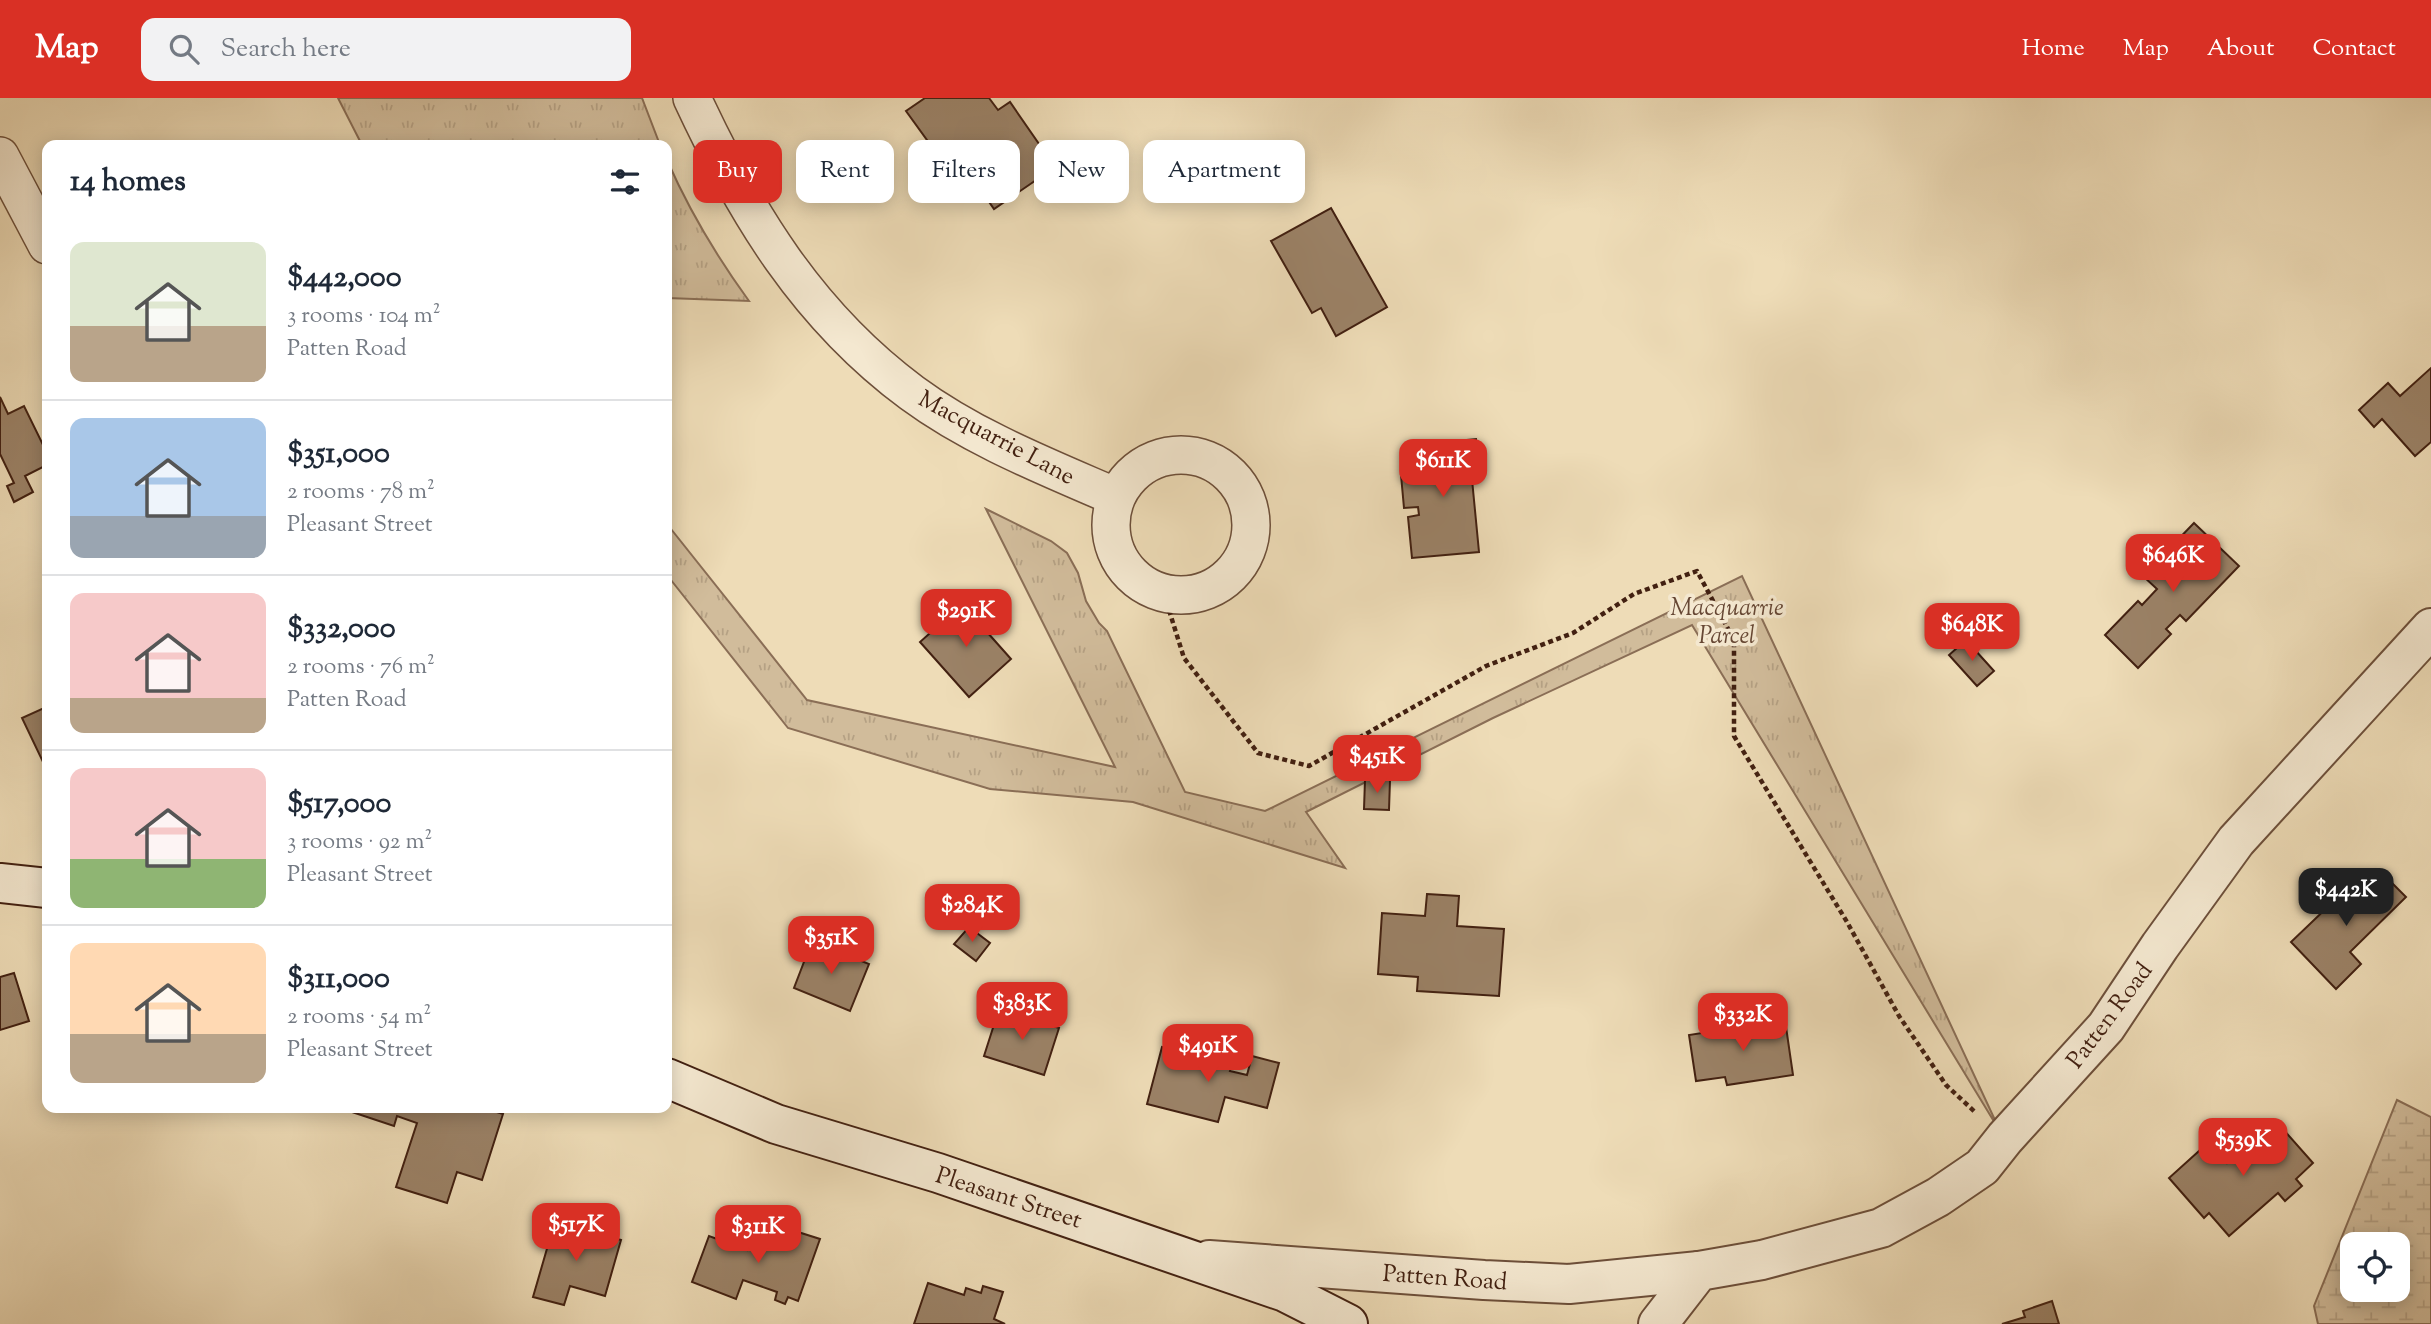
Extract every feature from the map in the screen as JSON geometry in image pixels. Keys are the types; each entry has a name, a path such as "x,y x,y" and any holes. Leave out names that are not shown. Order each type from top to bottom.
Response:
{"street":[{"name":"Macquarrie Lane","path":"692,98 745,204 820,310 865,354 914,394 974,431 1035,462 1116,496"},
{"path":"0,156 42,236"},
{"path":"1189,454 1210,460 1228,472 1243,489 1250,510 1252,532 1246,553 1232,574 1212,589 1189,595 1164,593 1142,584 1124,566 1113,545 1111,520 1116,496 1128,478 1146,464 1167,456 1189,454"},
{"name":"Patten Road","path":"1190,1259 1569,1284 1699,1271 1762,1260 1881,1228 1938,1197 1982,1167 2106,1027 2160,946 2236,841 2431,628"},
{"path":"0,883 42,887"},
{"name":"Pleasant Street","path":"672,1080 776,1124 938,1173 1285,1292 1348,1324"},
{"path":"1658,1324 1699,1271"}],"path":[{"path":"1164,593 1184,658 1258,753 1309,766 1486,666 1573,633 1634,594 1697,572 1734,640 1734,736 1915,1040 1946,1085 2005,1138"}],"green space":[{"path":"338,98 642,98 658,140 359,140"},
{"path":"672,170 704,233 749,301 672,298"},
{"name":"Macquarrie Parcel","path":"986,509 1051,541 1067,553 1078,573 1086,601 1107,631 1185,792 1265,811 1742,576 2001,1133 1692,625 1493,718 1306,812 1345,868 1133,802 990,789 788,728 672,581 672,530 807,700 1115,767"},
{"path":"2397,1100 2431,1117 2431,1324 2318,1324 2314,1306 2340,1241 2340,1302 2410,1302 2410,1232 2344,1232"}],"building":[{"path":"925,98 989,98 998,110 1010,102 1036,140 1034,140 1034,181 1020,191 1020,140 927,140 906,111"},
{"path":"990,203 1003,203 994,209"},
{"path":"1331,208 1387,307 1336,336 1321,308 1312,313 1271,241"},
{"path":"2431,368 2431,442 2415,456 2382,419 2374,427 2359,410 2388,383 2400,396"},
{"path":"0,397 8,414 24,406 42,443 42,468 25,476 33,492 14,502 7,486 14,483 0,454"},
{"path":"1476,439 1479,469 1471,469 1479,552 1412,558 1408,517 1419,515 1418,507 1404,508 1401,475 1418,473 1415,445"},
{"path":"2194,523 2239,566 2186,621 2180,615 2166,629 2171,634 2138,668 2105,635 2138,601 2142,605 2157,589 2143,576"},
{"path":"967,600 984,619 979,623 1011,659 969,697 920,642"},
{"path":"1966,640 1994,671 1977,686 1949,655"},
{"path":"42,709 42,760 22,718"},
{"path":"1365,780 1390,780 1389,810 1364,809"},
{"path":"2384,875 2406,897 2350,952 2361,964 2336,989 2291,942 2357,879 2368,890"},
{"path":"1427,894 1459,896 1457,926 1504,929 1499,996 1417,991 1418,977 1378,974 1382,913 1425,916"},
{"path":"969,927 990,943 976,961 954,944"},
{"path":"812,941 869,964 850,1011 794,988"},
{"path":"14,973 29,1021 0,1030 0,977"},
{"path":"999,1009 1059,1028 1044,1075 984,1056"},
{"path":"1785,1020 1793,1075 1727,1085 1725,1077 1696,1081 1689,1035"},
{"path":"1162,1047 1232,1066 1230,1071 1247,1075 1252,1056 1279,1063 1267,1108 1225,1097 1218,1122 1147,1104"},
{"path":"355,1113 503,1114 482,1180 457,1172 447,1203 396,1187 417,1123 397,1116 394,1126"},
{"path":"2275,1120 2313,1163 2296,1179 2302,1186 2285,1201 2278,1193 2229,1236 2209,1213 2204,1218 2169,1178 2209,1142 2227,1163"},
{"path":"555,1221 621,1240 605,1296 570,1286 564,1305 533,1297"},
{"path":"755,1230 780,1240 783,1233 795,1237 798,1232 820,1239 798,1301 788,1297 785,1304 775,1300 777,1292 743,1280 736,1299 692,1282 709,1236 747,1250"},
{"path":"928,1283 964,1295 966,1288 981,1293 983,1286 1003,1292 994,1319 1005,1324 914,1324"},
{"path":"2052,1301 2059,1324 2002,1324 2025,1317 2023,1311"}]}
